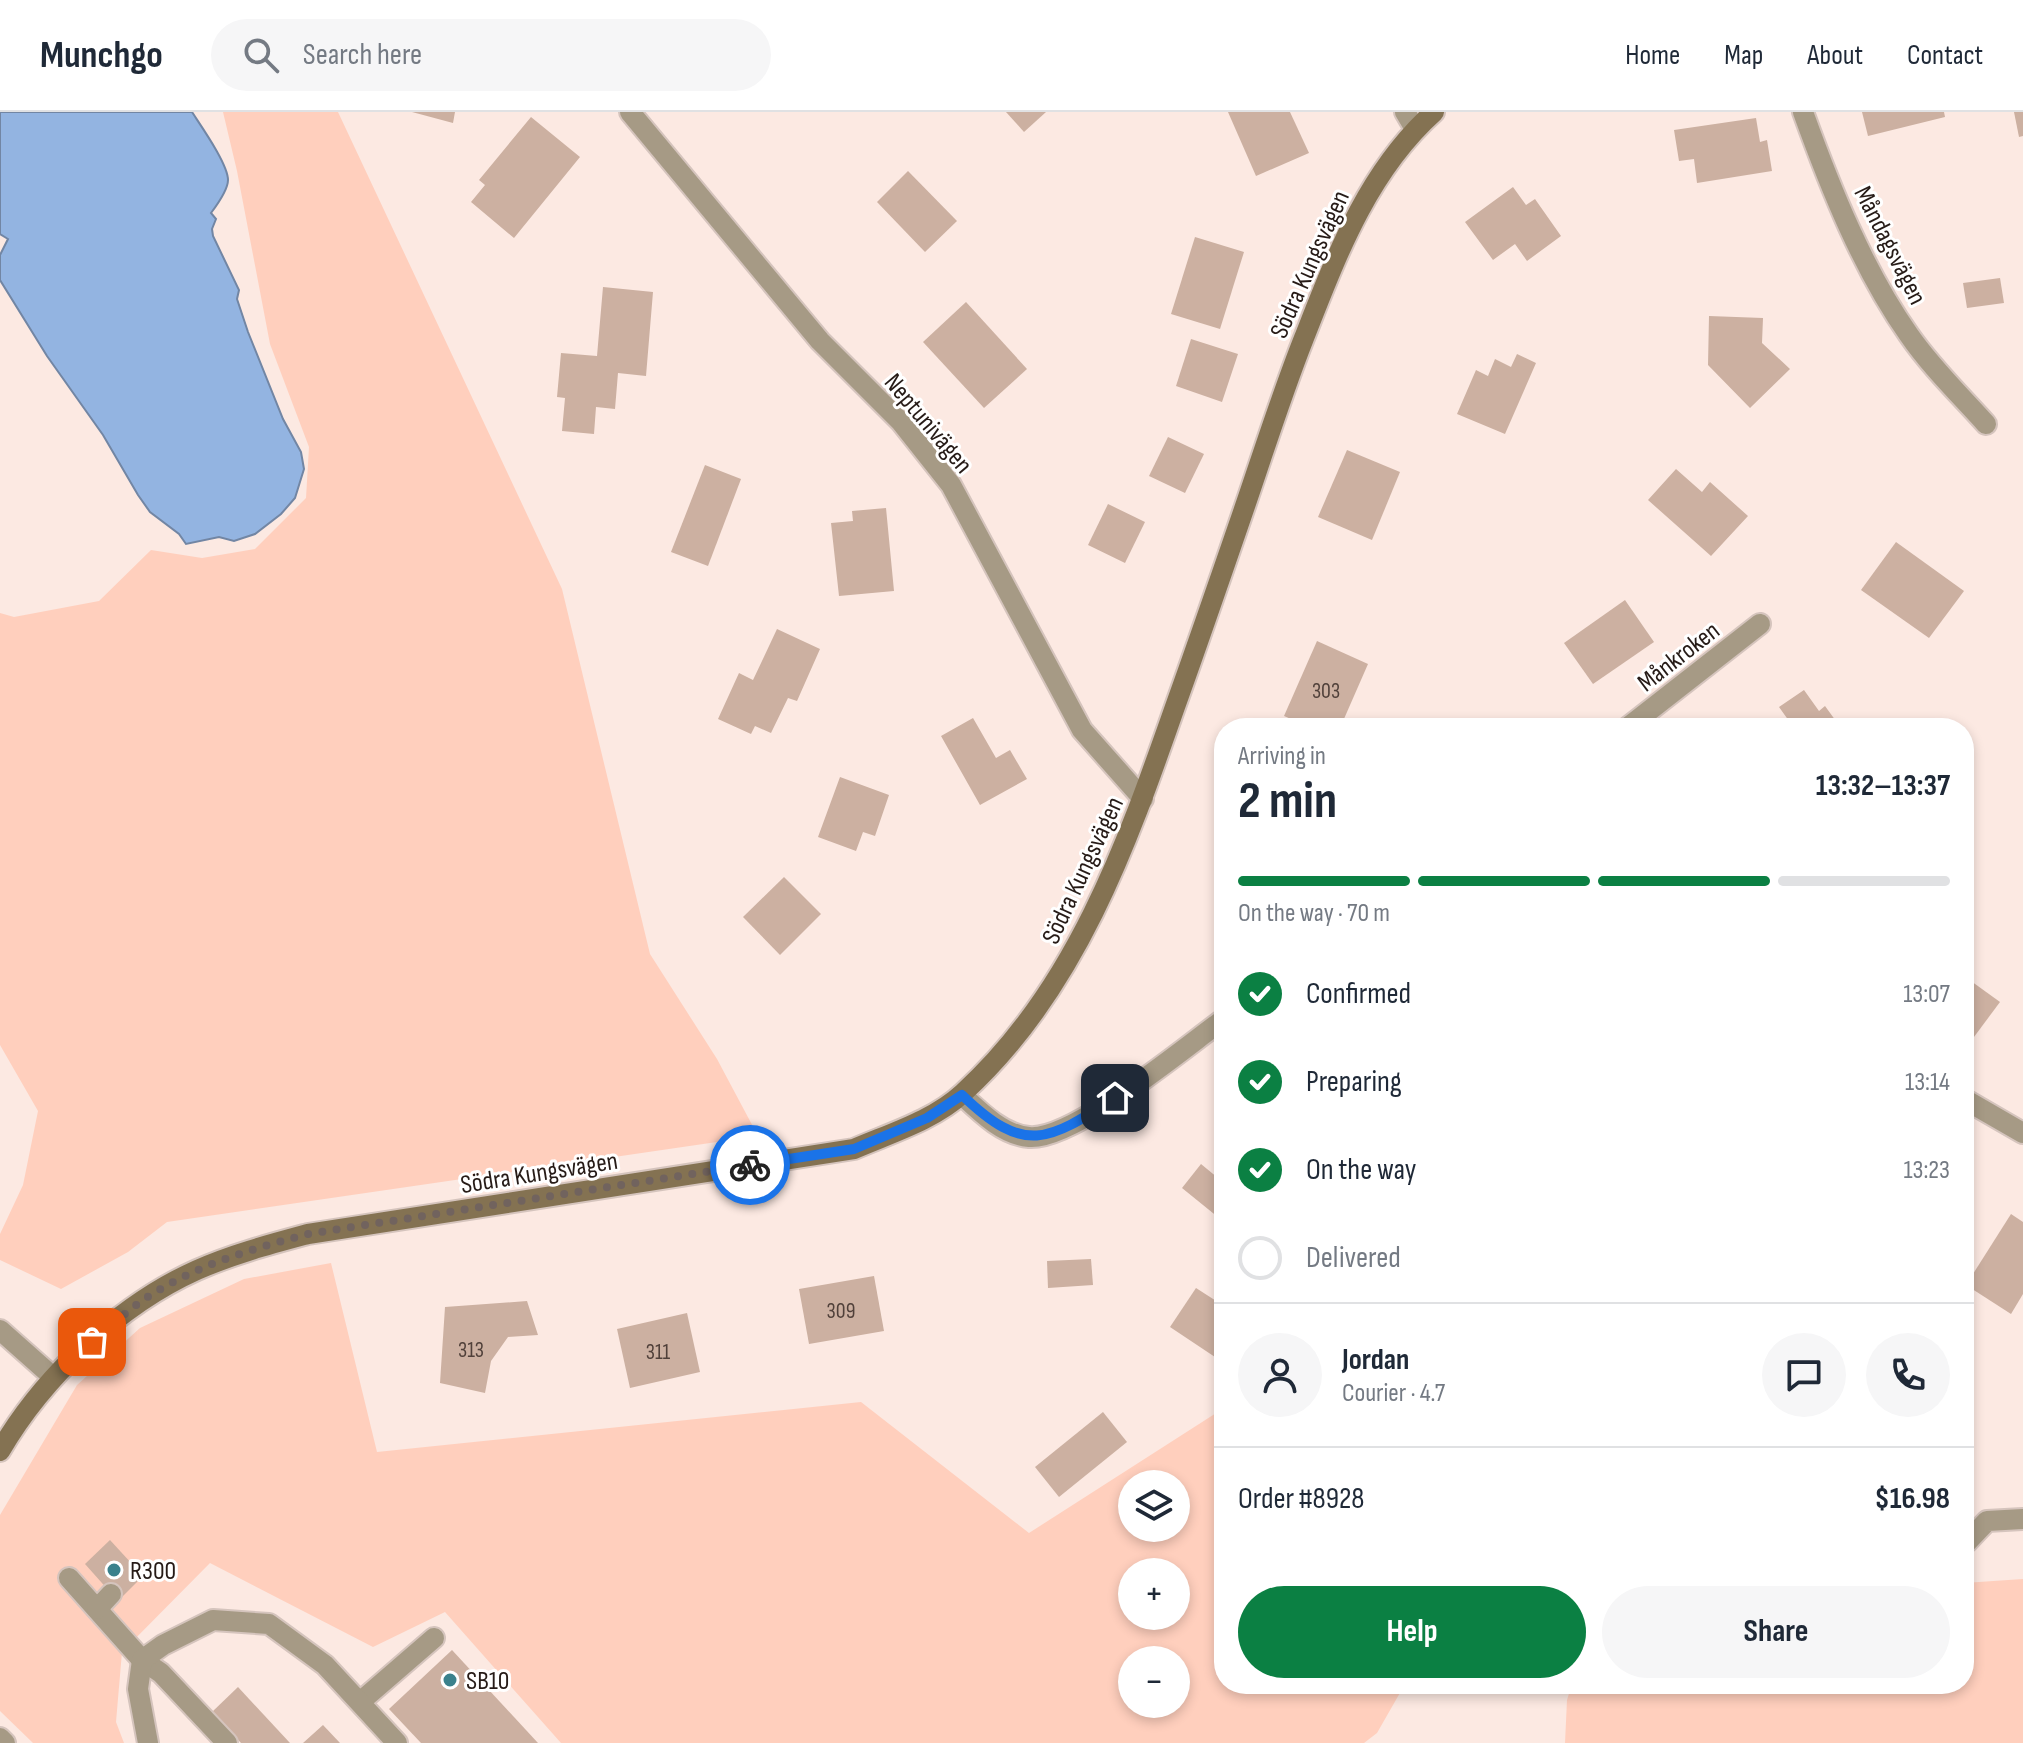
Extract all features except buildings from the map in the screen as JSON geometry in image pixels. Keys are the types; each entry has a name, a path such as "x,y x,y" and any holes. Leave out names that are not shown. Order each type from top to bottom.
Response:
{"street":[{"name":"Neptunivägen","path":"630,112 820,341 901,422 951,485 1082,730 1143,799"},
{"name":"Södra Kungsvägen","path":"0,1451 53,1377 146,1298 195,1271 241,1253 308,1234 854,1149 927,1118 962,1095 1010,1044 1068,962 1101,900 1143,799 1291,370 1332,267 1376,178 1410,120 1434,112"},
{"name":"Måndagsvägen","path":"1803,112 1815,147 1874,279 1910,337 1986,424"},
{"name":"Månkroken","path":"1640,718 1760,624"},
{"path":"962,1095 1011,1132 1030,1137 1050,1134 1070,1126 1115,1098 1214,1026"},
{"path":"1974,1105 2023,1133"},
{"path":"0,1330 53,1377"},
{"path":"1974,1535 1987,1521 2023,1519"},
{"path":"69,1578 104,1602 142,1660 161,1673 227,1743"},
{"path":"148,1743 138,1689 142,1660 163,1645 213,1620 269,1624 325,1665 397,1743"},
{"path":"360,1702 434,1638"},
{"path":"0,1738 5,1743"}],"shaded area":[{"path":"223,112 338,112 562,589 650,954 717,1059 758,1136 167,1222 128,1252 61,1289 0,1260 0,1234 23,1185 38,1111 0,1045 0,613 14,617 99,601 151,550 202,558 255,549 306,498 309,447 270,344"},
{"path":"331,1263 377,1452 861,1402 1029,1533 1118,1476 1118,1542 1190,1542 1190,1470 1127,1470 1214,1414 1214,1694 1399,1694 1377,1733 1364,1743 561,1743 445,1612 373,1647 210,1563 122,1652 116,1722 124,1743 33,1743 0,1711 0,1515 77,1385 140,1328 244,1279"},
{"path":"2023,1579 2023,1743 1565,1743 1569,1694 1974,1694 1974,1582"}],"water":[{"path":"0,112 192,112 213,145 224,165 228,184 211,213 216,219 213,236 239,290 237,299 248,332 283,419 301,452 304,469 295,498 281,514 255,534 234,541 219,537 186,544 179,534 150,512 0,280 0,255 8,239 0,234"}],"way so far":[{"path":"92,1342 146,1298 195,1271 241,1253 308,1234 750,1165"}],"place":[{"name":"R300","path":"114,1570"},
{"name":"SB10","path":"450,1680"}],"route":[{"path":"750,1165 854,1149 927,1118 962,1095 995,1123 1011,1132 1030,1137 1050,1134 1070,1126 1115,1098"}]}
